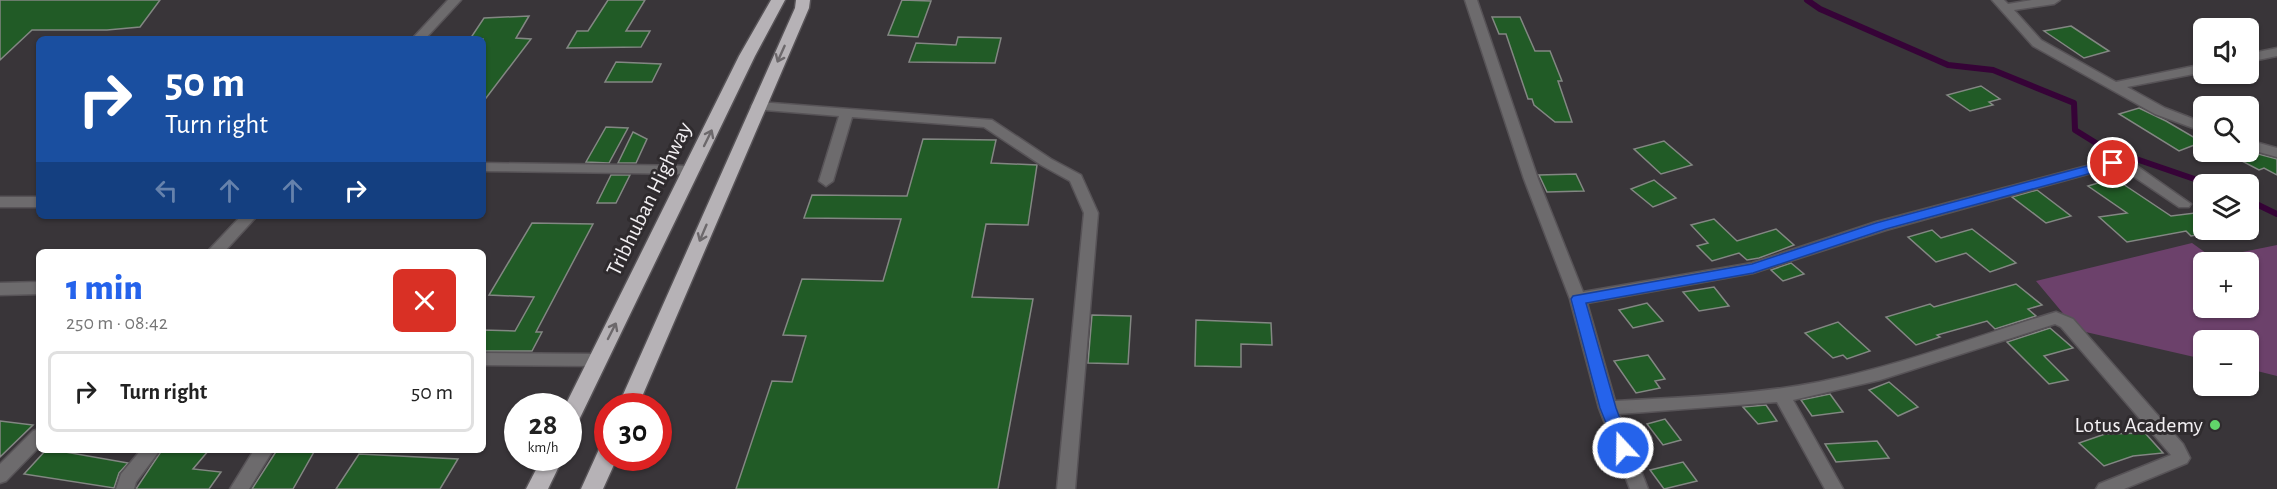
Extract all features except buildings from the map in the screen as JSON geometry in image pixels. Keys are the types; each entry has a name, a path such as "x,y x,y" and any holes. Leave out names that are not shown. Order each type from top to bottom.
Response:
{"highway":[{"name":"Tribhuban Highway","path":"582,393 747,56 778,0"},
{"path":"634,393 802,8 803,0"},
{"path":"537,489 546,471"},
{"path":"592,489 600,471"}],"street":[{"path":"421,36 455,0"},
{"path":"1471,0 1531,179 1578,299 1608,408 1638,489"},
{"path":"2001,4 2054,0"},
{"path":"2001,4 2037,43 2160,111 2193,124"},
{"path":"2259,56 2277,52"},
{"path":"2114,87 2193,70"},
{"path":"758,106 987,123 1046,162 1076,178 1091,213 1066,489"},
{"path":"826,181 848,112"},
{"path":"2259,147 2277,153"},
{"path":"1578,299 1753,268 1881,226 2113,163 2129,167 2184,204"},
{"path":"486,166 693,170"},
{"path":"0,202 36,202"},
{"path":"218,249 247,219"},
{"path":"0,289 36,288"},
{"path":"1608,408 1732,400 1820,389 1943,355 2056,318 2061,319 2178,449 2181,458 2105,489"},
{"path":"486,359 597,360"},
{"path":"1781,393 1834,489"},
{"path":"2,473 36,439"},
{"path":"125,489 127,479 149,453"},
{"path":"239,489 262,453"}],"shaded area":[{"path":"2192,243 2205,252 2193,252 2193,318 2259,318 2259,252 2243,252 2277,245 2277,376 2259,372 2259,330 2193,330 2193,357 2077,330 2036,281"}],"waterway":[{"path":"1807,0 1820,9 1948,65 1993,70 2074,103 2075,130 2104,148 2193,179"},
{"path":"2259,205 2277,214"}],"place":[{"name":"Lotus Academy","path":"2215,425"}],"route":[{"path":"1623,448 1608,408 1578,299 1753,268 1881,226 2113,163"}]}
